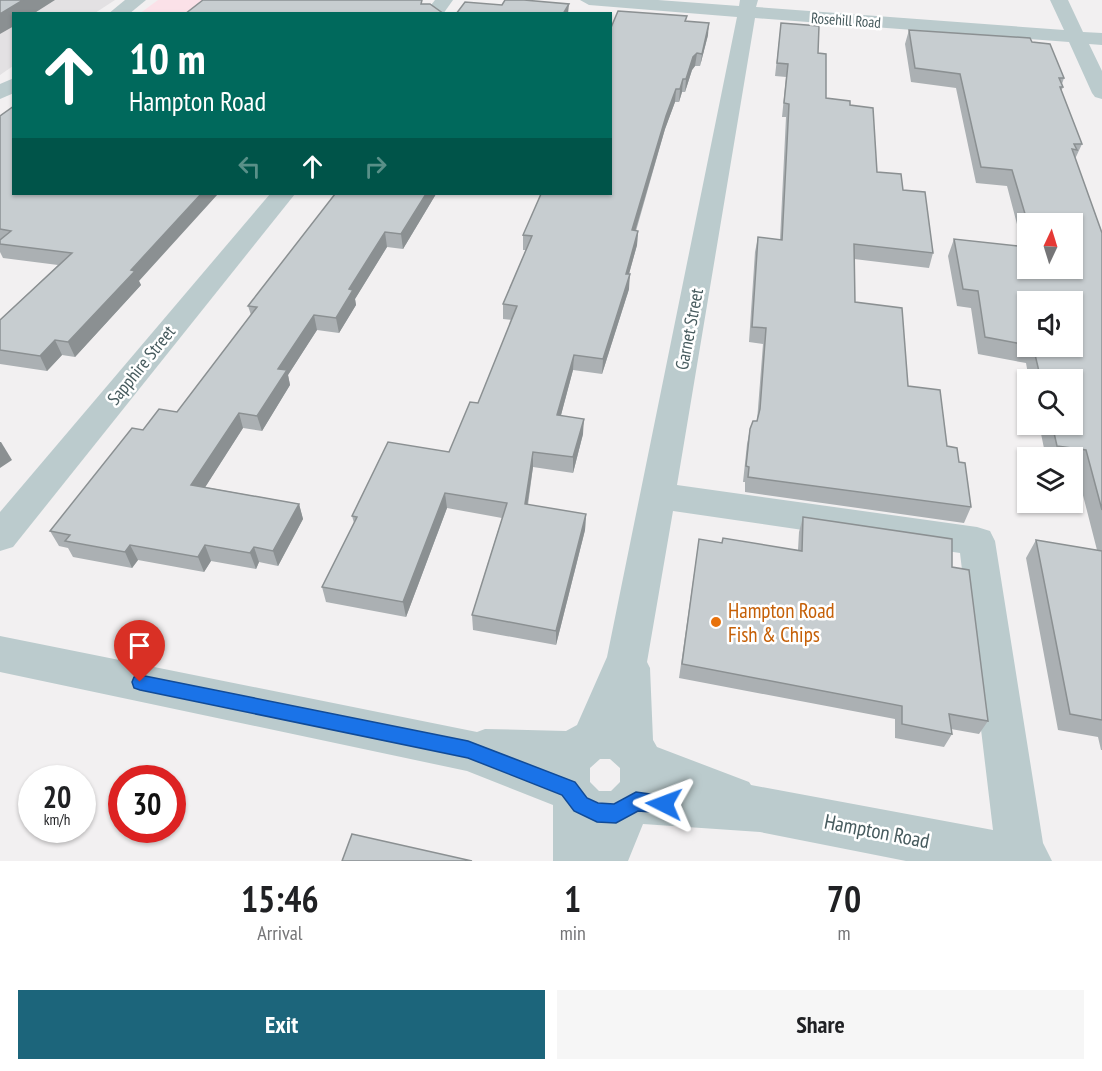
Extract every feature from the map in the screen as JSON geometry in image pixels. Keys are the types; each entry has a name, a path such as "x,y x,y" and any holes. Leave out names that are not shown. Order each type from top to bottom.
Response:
{"street":[{"path":"120,12 137,0"},
{"path":"435,12 444,0"},
{"name":"Rosehill Road","path":"589,0 748,6 1102,39"},
{"path":"1059,0 1102,93"},
{"name":"Garnet Street","path":"577,861 605,776 659,496 748,6"},
{"name":"Sapphire Street","path":"0,537 282,195"},
{"path":"659,496 977,541 1024,860"},
{"name":"Hampton Road","path":"0,654 760,809 1024,860"},
{"name":"Garnet Street","path":"604,861 605,776"}],"shaded area":[{"path":"0,0 115,0 97,12 12,12 12,67 0,75"},
{"path":"158,0 420,0 409,12 142,12"}],"building":[{"path":"0,0 23,0 0,14"},
{"path":"203,0 422,0 421,4 430,4 441,12 188,12"},
{"path":"505,0 569,4 564,12 458,12 465,2 502,5"},
{"path":"618,11 687,16 685,21 709,23 702,54 697,53 693,57 686,79 683,79 680,89 676,89 666,116 632,230 638,231 626,274 630,274 603,359 574,355 557,415 584,419 573,457 533,452 525,504 586,514 556,631 472,615 507,503 445,493 403,602 322,587 357,517 352,516 388,442 449,452 470,402 478,403 517,306 503,304 532,236 523,235 541,195 612,195 612,25"},
{"path":"781,23 819,26 818,53 826,54 826,98 850,101 850,105 873,108 877,172 901,174 903,190 925,192 933,253 854,244 855,302 902,308 908,386 940,390 947,446 957,448 959,462 965,463 971,507 748,477 749,467 746,466 750,429 753,421 757,421 760,409 766,328 752,327 758,237 782,240 789,104 784,103 788,64 777,63"},
{"path":"909,30 1030,38 1032,42 1050,44 1064,78 1059,78 1063,87 1060,87 1082,144 1074,144 1077,150 1072,149 1102,233 1102,510 1086,450 1083,450 1083,447 1057,446 1054,435 1083,435 1083,369 1038,369 1036,357 1083,357 1083,291 1017,291 1017,343 985,337 978,291 963,289 954,239 1017,246 1017,279 1083,279 1083,213 1025,213 1012,170 981,167 960,74 915,68"},
{"path":"12,107 12,195 200,195 131,270 135,271 68,342 55,340 40,356 0,350 0,320 72,253 0,244 0,240 11,231 0,229 0,116"},
{"path":"334,195 425,195 401,234 385,232 349,289 353,290 336,318 314,315 278,369 287,370 257,416 239,413 191,485 299,504 273,551 254,547 250,553 205,545 198,557 130,545 125,552 65,541 70,535 50,531 132,428 143,430 159,409 177,412 257,307 248,306"},
{"path":"803,517 952,539 952,567 969,570 988,721 949,714 952,734 902,724 902,706 682,664 699,539 722,543 723,538 802,551"},
{"path":"1036,540 1102,551 1102,720 1070,714"},
{"path":"352,834 472,861 342,861"}],"place":[{"name":"Hampton Road Fish & Chips","path":"716,622"}],"route":[{"path":"140,682 468,750 568,789 580,804 597,813 616,813 633,805 636,801 664,804"}]}
